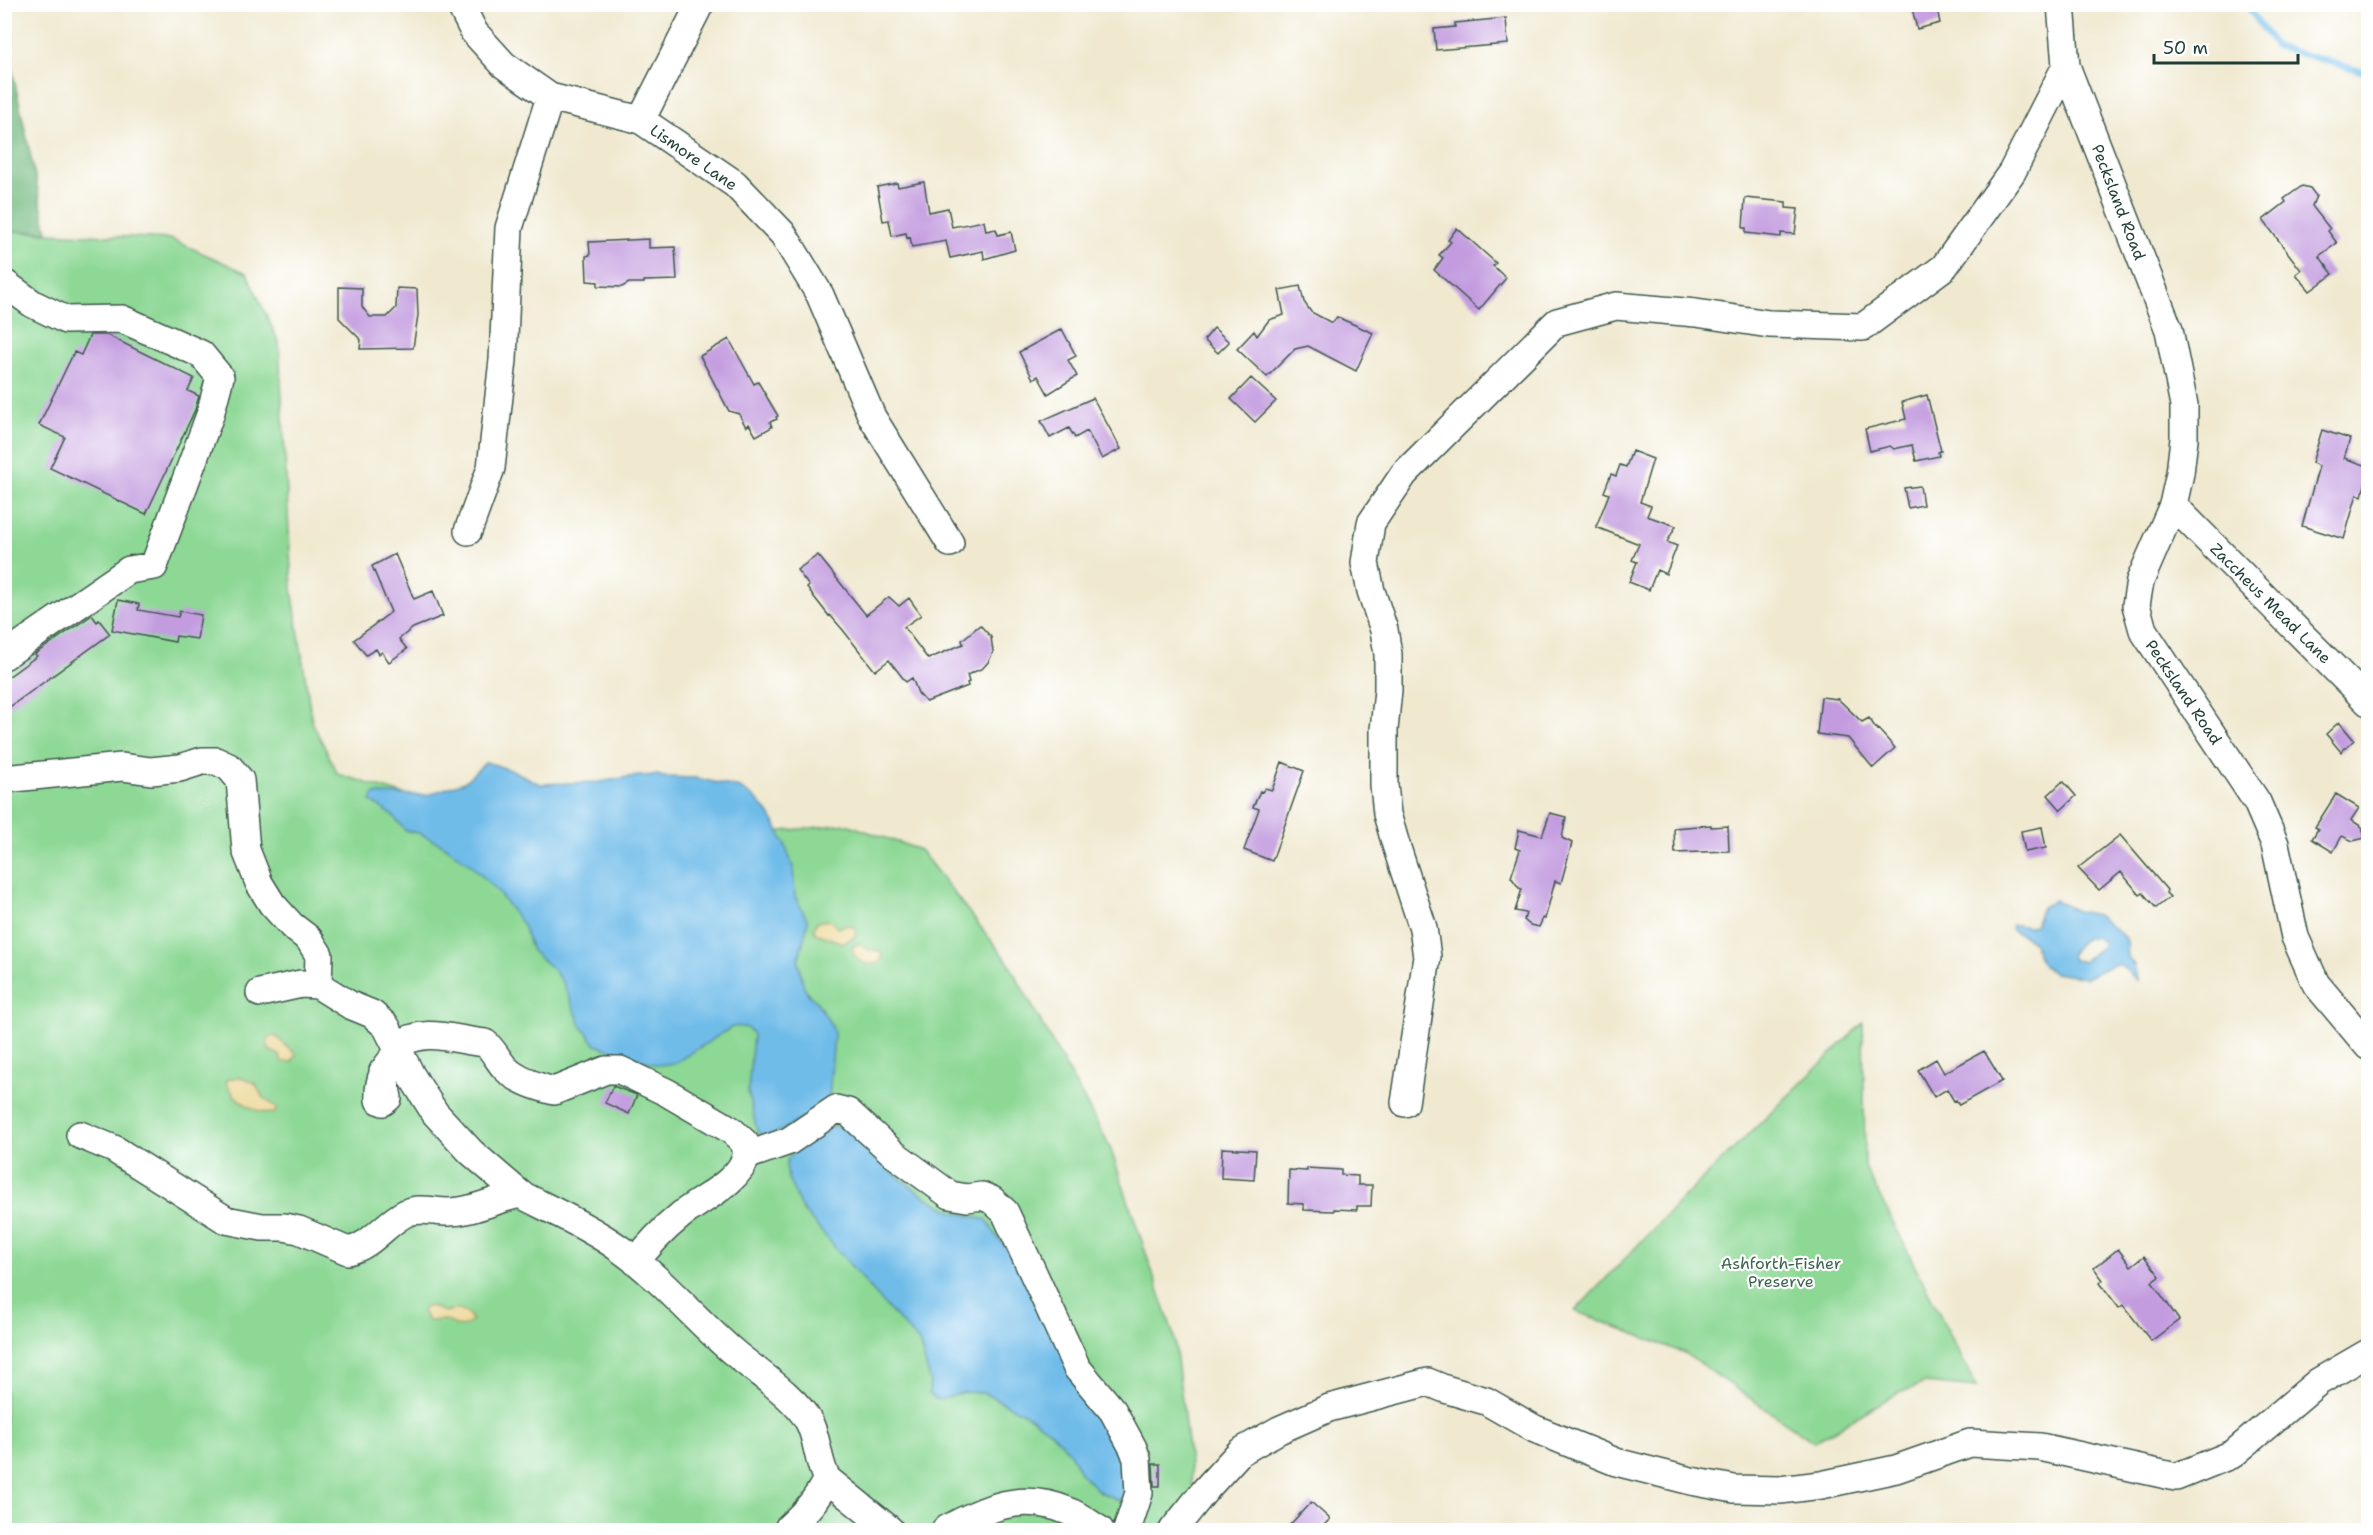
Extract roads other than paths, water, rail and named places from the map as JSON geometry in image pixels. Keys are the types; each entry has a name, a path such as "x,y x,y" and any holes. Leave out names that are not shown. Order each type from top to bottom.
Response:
{"street":[{"name":"Lismore Lane","path":"460,4 474,32 504,64 550,96 641,120 735,184 783,234 820,295 872,417 950,543"},
{"path":"641,120 700,4"},
{"name":"Pecksland Road","path":"2061,4 2066,66 2169,330 2184,405 2182,450 2173,505 2140,580 2136,605 2143,630 2257,802 2275,844 2292,931 2316,984 2368,1046"},
{"path":"1405,1103 1427,957 1423,928 1387,814 1384,785 1384,730 1388,690 1388,654 1384,630 1371,591 1365,563 1371,523 1404,474 1557,322 1616,306 1696,313 1768,324 1863,327 1944,267 2012,172 2066,66"},
{"path":"468,531 491,468 503,360 509,228 550,96"},
{"path":"4,283 33,304 66,320 122,319 201,354 220,376 210,415 154,566 129,570 4,656"},
{"name":"Zaccheus Mead Lane","path":"2173,505 2368,702"},
{"path":"4,778 122,767 152,771 180,768 202,761 216,761 229,767 240,780 246,850 259,883 272,904 292,926 309,939 319,955 318,985"},
{"path":"260,993 301,984 318,985 350,1005 372,1014 386,1026 394,1057 411,1075 435,1113 471,1152 520,1194 620,1249 796,1406 809,1422 822,1470 827,1479 890,1530"},
{"path":"394,1057 408,1038 429,1034 485,1043 508,1071 519,1078 555,1091 606,1070 620,1070 648,1083 731,1130 745,1143 746,1156"},
{"path":"636,1262 659,1235 680,1216 702,1199 725,1186 746,1156 789,1141 836,1109 848,1112 902,1161 950,1195 967,1198 982,1196 993,1200 1005,1212 1077,1368 1113,1411 1133,1448 1137,1459 1139,1493 1127,1530"},
{"path":"80,1135 114,1149 226,1220 262,1227 299,1230 348,1251 366,1244 408,1212 418,1210 450,1212 469,1209 520,1194"},
{"path":"1173,1530 1240,1452 1279,1430 1329,1408 1428,1382 1486,1401 1535,1429 1616,1462 1734,1489 1780,1490 1821,1485 1896,1468 1970,1443 2040,1447 2176,1477 2233,1454 2318,1382 2368,1353"},
{"path":"789,1527 807,1512 827,1479"},
{"path":"945,1530 982,1511 1014,1502 1055,1506 1070,1511 1100,1530"}],"water":[{"path":"486,762 514,771 540,784 600,782 657,775 696,778 740,788 755,798 771,816 793,867 795,896 808,921 798,962 804,987 832,1026 834,1034 829,1098 823,1109 766,1138 757,1131 748,1091 753,1035 744,1027 732,1027 675,1063 658,1065 596,1045 581,1025 563,983 552,968 532,951 523,925 497,891 471,865 443,845 419,833 406,831 392,815 371,801 374,794 427,795 464,782"},
{"path":"2055,900 2077,911 2097,915 2127,941 2128,957 2134,965 2138,981 2119,964 2112,965 2086,978 2054,973 2043,966 2032,941 2011,929 2012,924 2028,927 2035,925 2042,907","holes":["2095,937 2103,943 2096,952 2082,961 2073,960 2071,954 2084,940"]},
{"path":"824,1127 838,1127 859,1136 890,1171 923,1195 951,1211 987,1220 997,1237 1016,1258 1104,1408 1132,1482 1124,1498 1118,1500 1100,1492 1081,1474 1069,1451 1051,1432 1024,1413 984,1393 965,1392 940,1400 929,1393 930,1380 919,1342 801,1208 788,1178 786,1165 788,1158"}],"waterway":[{"path":"2246,4 2275,46 2368,73"}],"park label":[{"name":"Ashforth-Fisher Preserve","path":"1781,1272"}]}
